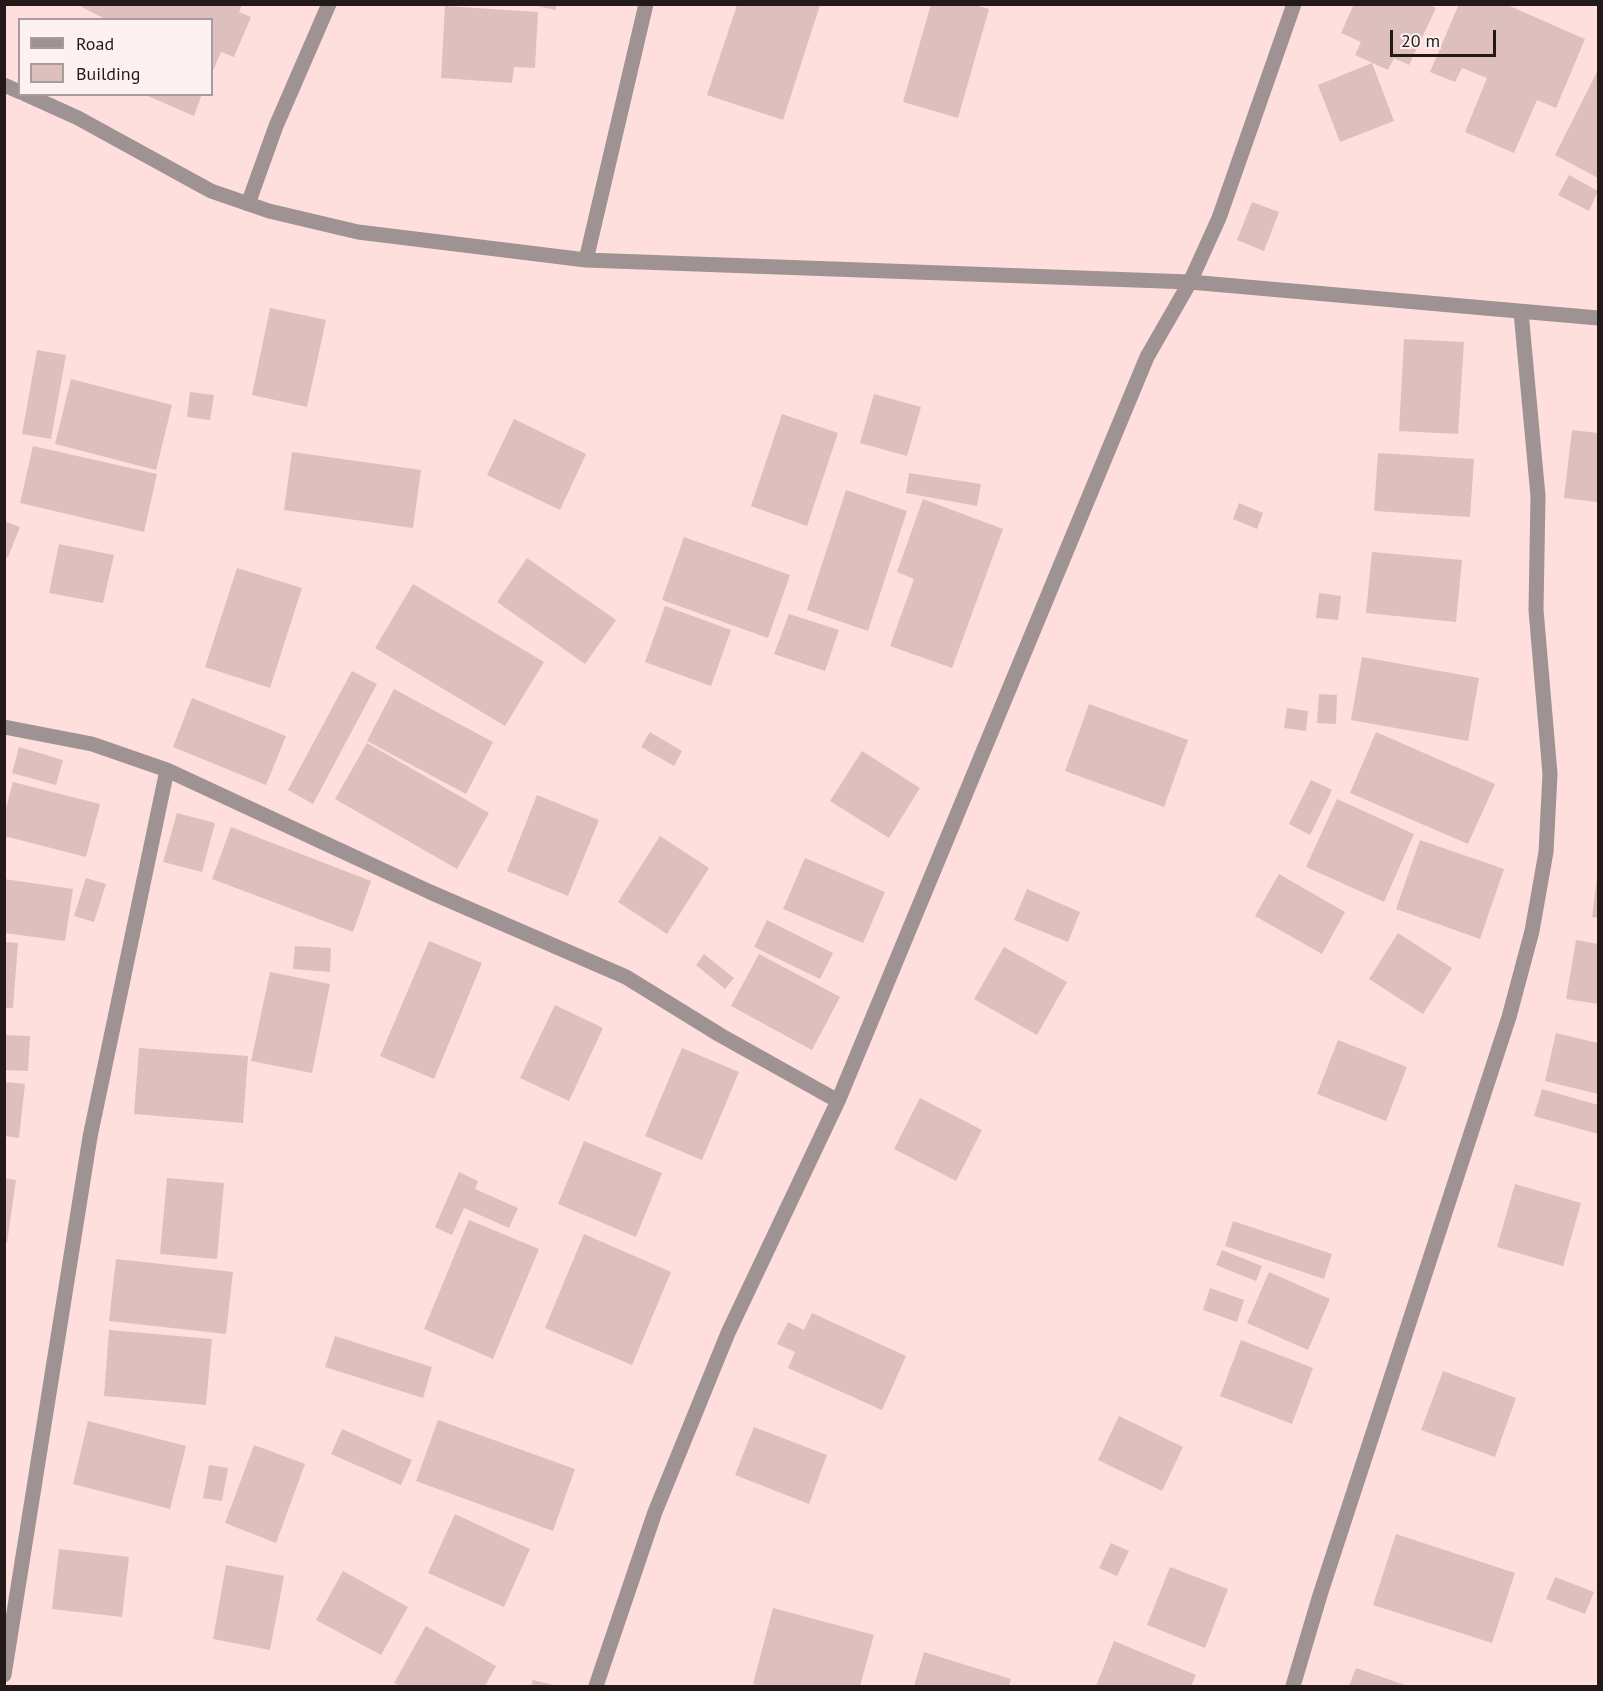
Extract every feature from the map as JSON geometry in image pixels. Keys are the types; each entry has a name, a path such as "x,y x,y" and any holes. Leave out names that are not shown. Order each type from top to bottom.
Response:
{"street":[{"path":"248,204 276,126 329,4"},
{"path":"586,260 646,4"},
{"path":"596,1686 656,1512 728,1333 838,1101 1147,357 1190,282 1219,218 1294,4"},
{"path":"4,85 18,91"},
{"path":"29,96 78,118 211,191 248,204 358,232 586,260 1190,282 1594,318 1599,303"},
{"path":"1293,1686 1320,1595 1509,1017 1532,931 1544,863 1550,774 1536,610 1538,496 1521,312"},
{"path":"4,727 92,744 166,770 430,892 626,976 720,1035 838,1101"},
{"path":"4,1675 90,1137 166,770"}],"building":[{"path":"76,4 242,4 239,12 251,17 234,57 221,52 213,71 213,18 103,18"},
{"path":"528,4 556,4 556,10"},
{"path":"931,4 972,4 989,9 958,118 903,102"},
{"path":"1354,4 1427,4 1436,8 1409,65 1394,58 1388,70 1355,55 1361,42 1341,33"},
{"path":"1459,4 1505,4 1585,39 1556,108 1537,100 1514,153 1465,132 1487,78 1462,68 1455,82 1430,72"},
{"path":"737,5 820,5 783,120 707,95"},
{"path":"445,6 538,12 535,68 514,67 512,83 441,78"},
{"path":"1372,63 1394,121 1340,142 1318,85"},
{"path":"1598,70 1598,178 1555,155"},
{"path":"148,96 201,96 194,116"},
{"path":"1569,175 1598,191 1589,211 1558,195"},
{"path":"1252,202 1279,212 1264,251 1237,240"},
{"path":"270,308 326,320 307,407 252,395"},
{"path":"1404,339 1464,342 1458,434 1399,431"},
{"path":"37,350 66,355 51,439 22,434"},
{"path":"71,379 172,405 156,470 55,444"},
{"path":"190,392 214,395 210,420 187,417"},
{"path":"874,394 921,407 907,456 860,443"},
{"path":"782,414 838,433 807,526 751,506"},
{"path":"514,419 586,454 560,510 487,475"},
{"path":"1572,430 1598,433 1598,502 1564,498"},
{"path":"33,446 157,474 144,532 20,503"},
{"path":"292,452 421,470 413,528 284,510"},
{"path":"1378,453 1474,459 1470,517 1374,511"},
{"path":"909,473 981,484 977,506 906,493"},
{"path":"846,490 907,511 868,631 807,610"},
{"path":"923,499 1003,529 952,668 890,646 914,579 897,572"},
{"path":"1239,503 1263,513 1257,529 1233,519"},
{"path":"4,521 20,527 8,557 4,556"},
{"path":"684,537 790,575 768,638 662,600"},
{"path":"59,544 114,555 103,603 49,593"},
{"path":"1372,552 1462,560 1456,622 1366,613"},
{"path":"527,558 616,620 585,664 497,602"},
{"path":"237,568 302,588 270,688 205,667"},
{"path":"413,584 544,662 505,726 375,648"},
{"path":"1319,593 1341,596 1338,620 1316,618"},
{"path":"665,606 731,630 711,686 645,662"},
{"path":"789,614 839,630 825,671 774,654"},
{"path":"1362,657 1479,678 1468,741 1351,720"},
{"path":"352,671 377,684 313,804 288,790"},
{"path":"394,689 493,742 466,794 367,741"},
{"path":"1319,694 1337,695 1336,724 1317,723"},
{"path":"192,698 286,736 266,785 173,747"},
{"path":"1089,704 1188,740 1164,807 1065,771"},
{"path":"1287,708 1308,711 1306,731 1284,728"},
{"path":"650,732 682,751 674,766 641,747"},
{"path":"1376,732 1495,784 1468,844 1350,793"},
{"path":"367,743 489,813 457,869 335,799"},
{"path":"19,747 63,760 56,785 12,773"},
{"path":"862,751 920,788 889,838 830,801"},
{"path":"1311,780 1332,790 1310,835 1289,824"},
{"path":"13,782 100,804 86,857 4,836 4,815"},
{"path":"537,795 599,820 568,896 507,871"},
{"path":"1337,799 1414,834 1384,902 1306,867"},
{"path":"177,813 215,823 202,872 163,862"},
{"path":"231,827 371,881 353,932 212,879"},
{"path":"660,836 709,868 667,934 618,902"},
{"path":"1420,840 1504,869 1480,939 1396,909"},
{"path":"805,858 885,892 863,943 783,909"},
{"path":"1279,874 1345,912 1322,954 1255,916"},
{"path":"86,878 106,884 94,922 74,916"},
{"path":"1598,878 1598,918 1592,917"},
{"path":"4,879 73,889 65,941 4,933"},
{"path":"1027,889 1080,912 1068,942 1014,920"},
{"path":"767,920 833,953 820,979 754,947"},
{"path":"1398,933 1452,968 1423,1014 1369,979"},
{"path":"1576,940 1598,944 1598,1004 1566,999"},
{"path":"429,941 482,963 434,1079 380,1056"},
{"path":"4,942 18,943 13,1008 4,1008"},
{"path":"295,946 331,948 330,972 293,969"},
{"path":"1004,947 1067,982 1037,1035 974,999"},
{"path":"704,954 734,978 725,989 696,965"},
{"path":"759,954 840,997 812,1050 731,1006"},
{"path":"270,972 330,984 312,1073 251,1061"},
{"path":"555,1005 603,1028 569,1101 520,1078"},
{"path":"1556,1033 1598,1043 1598,1094 1545,1081"},
{"path":"4,1035 30,1036 28,1071 4,1070"},
{"path":"1338,1040 1407,1067 1386,1121 1317,1094"},
{"path":"139,1048 248,1056 243,1123 134,1114"},
{"path":"682,1048 739,1072 702,1160 645,1136"},
{"path":"4,1082 25,1084 19,1138 4,1136"},
{"path":"1542,1089 1598,1105 1598,1134 1534,1116"},
{"path":"920,1098 982,1130 956,1181 894,1149"},
{"path":"584,1141 662,1173 636,1237 558,1204"},
{"path":"459,1172 478,1181 475,1189 518,1208 509,1228 464,1208 452,1235 435,1227"},
{"path":"4,1178 16,1180 7,1243 4,1243"},
{"path":"167,1178 224,1183 217,1259 160,1254"},
{"path":"1515,1184 1581,1203 1563,1266 1497,1247"},
{"path":"469,1220 539,1249 493,1359 424,1329"},
{"path":"1233,1221 1332,1254 1324,1279 1225,1246"},
{"path":"584,1234 671,1272 632,1365 545,1328"},
{"path":"1222,1250 1262,1266 1256,1281 1216,1265"},
{"path":"116,1259 233,1272 226,1334 109,1321"},
{"path":"1269,1272 1330,1299 1308,1350 1247,1323"},
{"path":"1210,1288 1244,1300 1237,1322 1203,1310"},
{"path":"812,1313 906,1356 882,1410 788,1368 795,1352 777,1344 788,1322 804,1330"},
{"path":"109,1330 212,1339 206,1405 104,1396"},
{"path":"335,1336 432,1367 423,1398 325,1367"},
{"path":"1241,1340 1313,1368 1292,1424 1220,1396"},
{"path":"1443,1371 1516,1398 1495,1457 1421,1430"},
{"path":"1119,1416 1183,1447 1162,1491 1098,1460"},
{"path":"438,1420 575,1469 553,1531 416,1481"},
{"path":"88,1421 186,1446 170,1509 73,1484"},
{"path":"754,1427 827,1455 809,1504 735,1475"},
{"path":"342,1429 412,1460 401,1485 331,1454"},
{"path":"254,1445 305,1464 276,1543 225,1523"},
{"path":"209,1465 228,1468 222,1501 203,1498"},
{"path":"455,1514 530,1549 504,1607 428,1573"},
{"path":"1396,1534 1515,1573 1492,1643 1373,1605"},
{"path":"1111,1543 1129,1551 1117,1576 1099,1568"},
{"path":"59,1549 129,1557 122,1617 52,1609"},
{"path":"226,1565 284,1576 270,1650 213,1639"},
{"path":"1170,1567 1228,1589 1205,1648 1147,1625"},
{"path":"343,1571 408,1607 381,1655 316,1620"},
{"path":"1555,1577 1594,1592 1585,1614 1546,1599"},
{"path":"773,1608 874,1635 860,1686 763,1686 753,1684"},
{"path":"426,1626 496,1666 485,1686 401,1686 394,1683"},
{"path":"1114,1641 1196,1675 1191,1686 1096,1686"},
{"path":"924,1652 1011,1679 1009,1686 914,1686"},
{"path":"1356,1668 1408,1686 1349,1686"},
{"path":"533,1680 558,1686 531,1686"}]}
